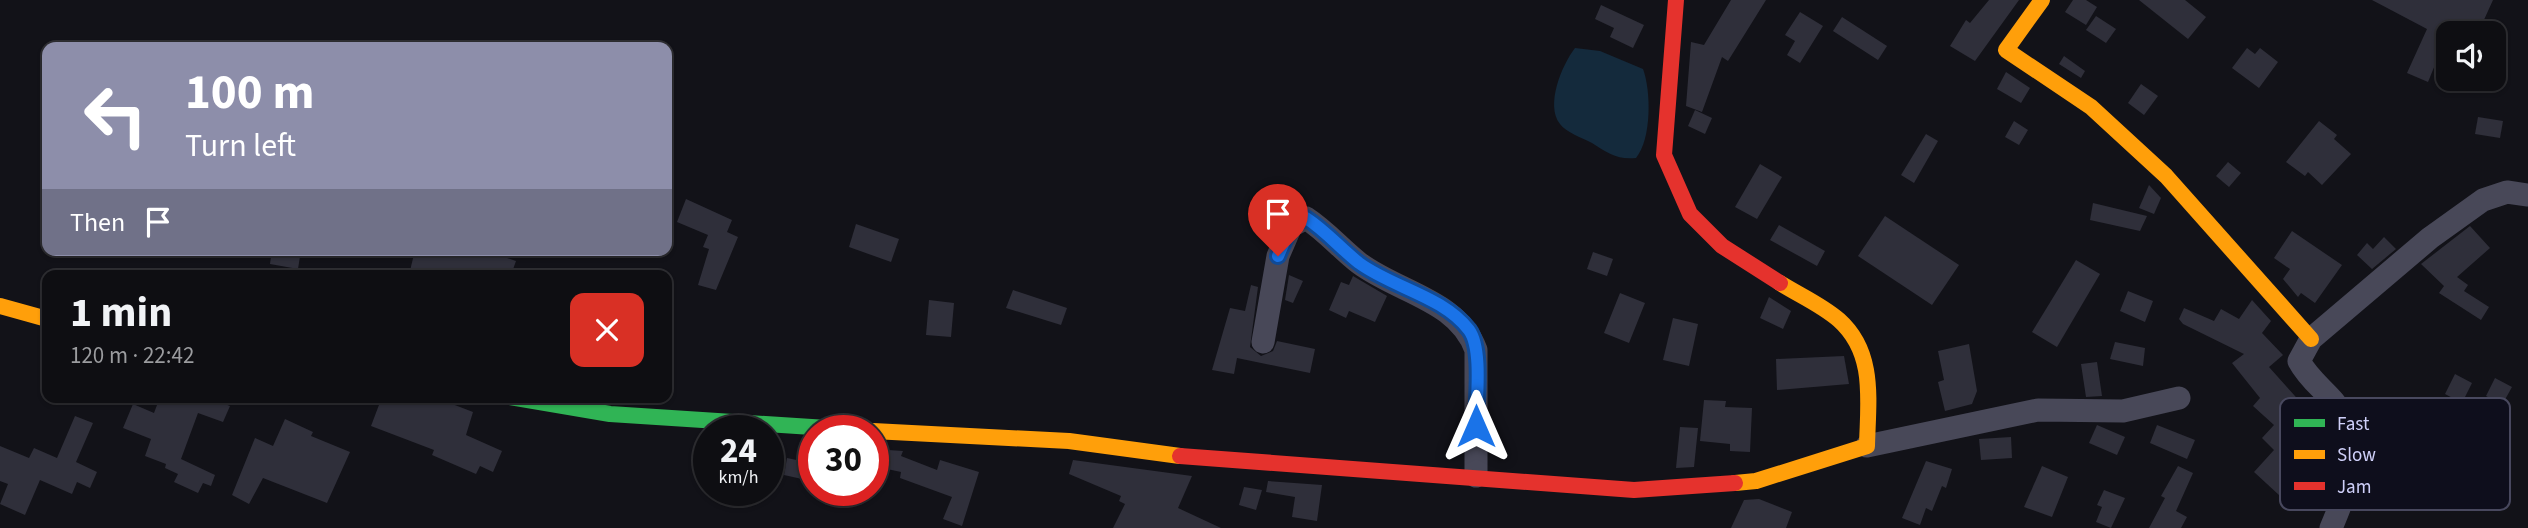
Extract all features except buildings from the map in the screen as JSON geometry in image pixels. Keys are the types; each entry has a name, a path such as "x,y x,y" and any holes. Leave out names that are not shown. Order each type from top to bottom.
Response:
{"street":[{"path":"1676,0 1664,155 1690,214 1722,246 1839,320 1861,347 1869,377 1867,446"},
{"path":"2042,0 2007,50 2091,107 2166,176 2311,339"},
{"path":"2330,398 2306,374 2299,361 2311,339 2430,238 2483,200 2508,192 2528,195"},
{"path":"1263,342 1278,256 1291,226 1306,218 1323,229 1360,263 1441,306 1469,331 1476,350 1476,476"},
{"path":"0,306 42,317"},
{"path":"889,432 1069,441 1187,457 1476,476 1634,490 1756,481 1867,446 2038,410 2123,411 2179,398"},
{"path":"545,403 610,414 798,426"},
{"path":"2331,528 2339,510"}],"water":[{"path":"1575,48 1600,51 1643,69 1648,89 1647,127 1645,139 1636,158 1613,155 1560,124 1554,106 1557,85"}],"traffic: fast":[{"path":"545,403 610,414 798,426"}],"traffic: slow":[{"path":"2042,0 2006,50 2091,107 2166,176 2311,339"},
{"path":"1735,483 1756,481 1867,446 1867,379 1859,347 1839,320 1780,283"},
{"path":"0,306 42,318"},
{"path":"889,432 1069,441 1180,456"}],"traffic: jam":[{"path":"1676,0 1664,155 1690,214 1722,246 1780,283"},
{"path":"1180,456 1634,490 1735,483"}],"route":[{"path":"1278,256 1291,226 1306,218 1323,229 1360,263 1402,288 1441,306 1469,331 1476,350 1476,426"}]}
